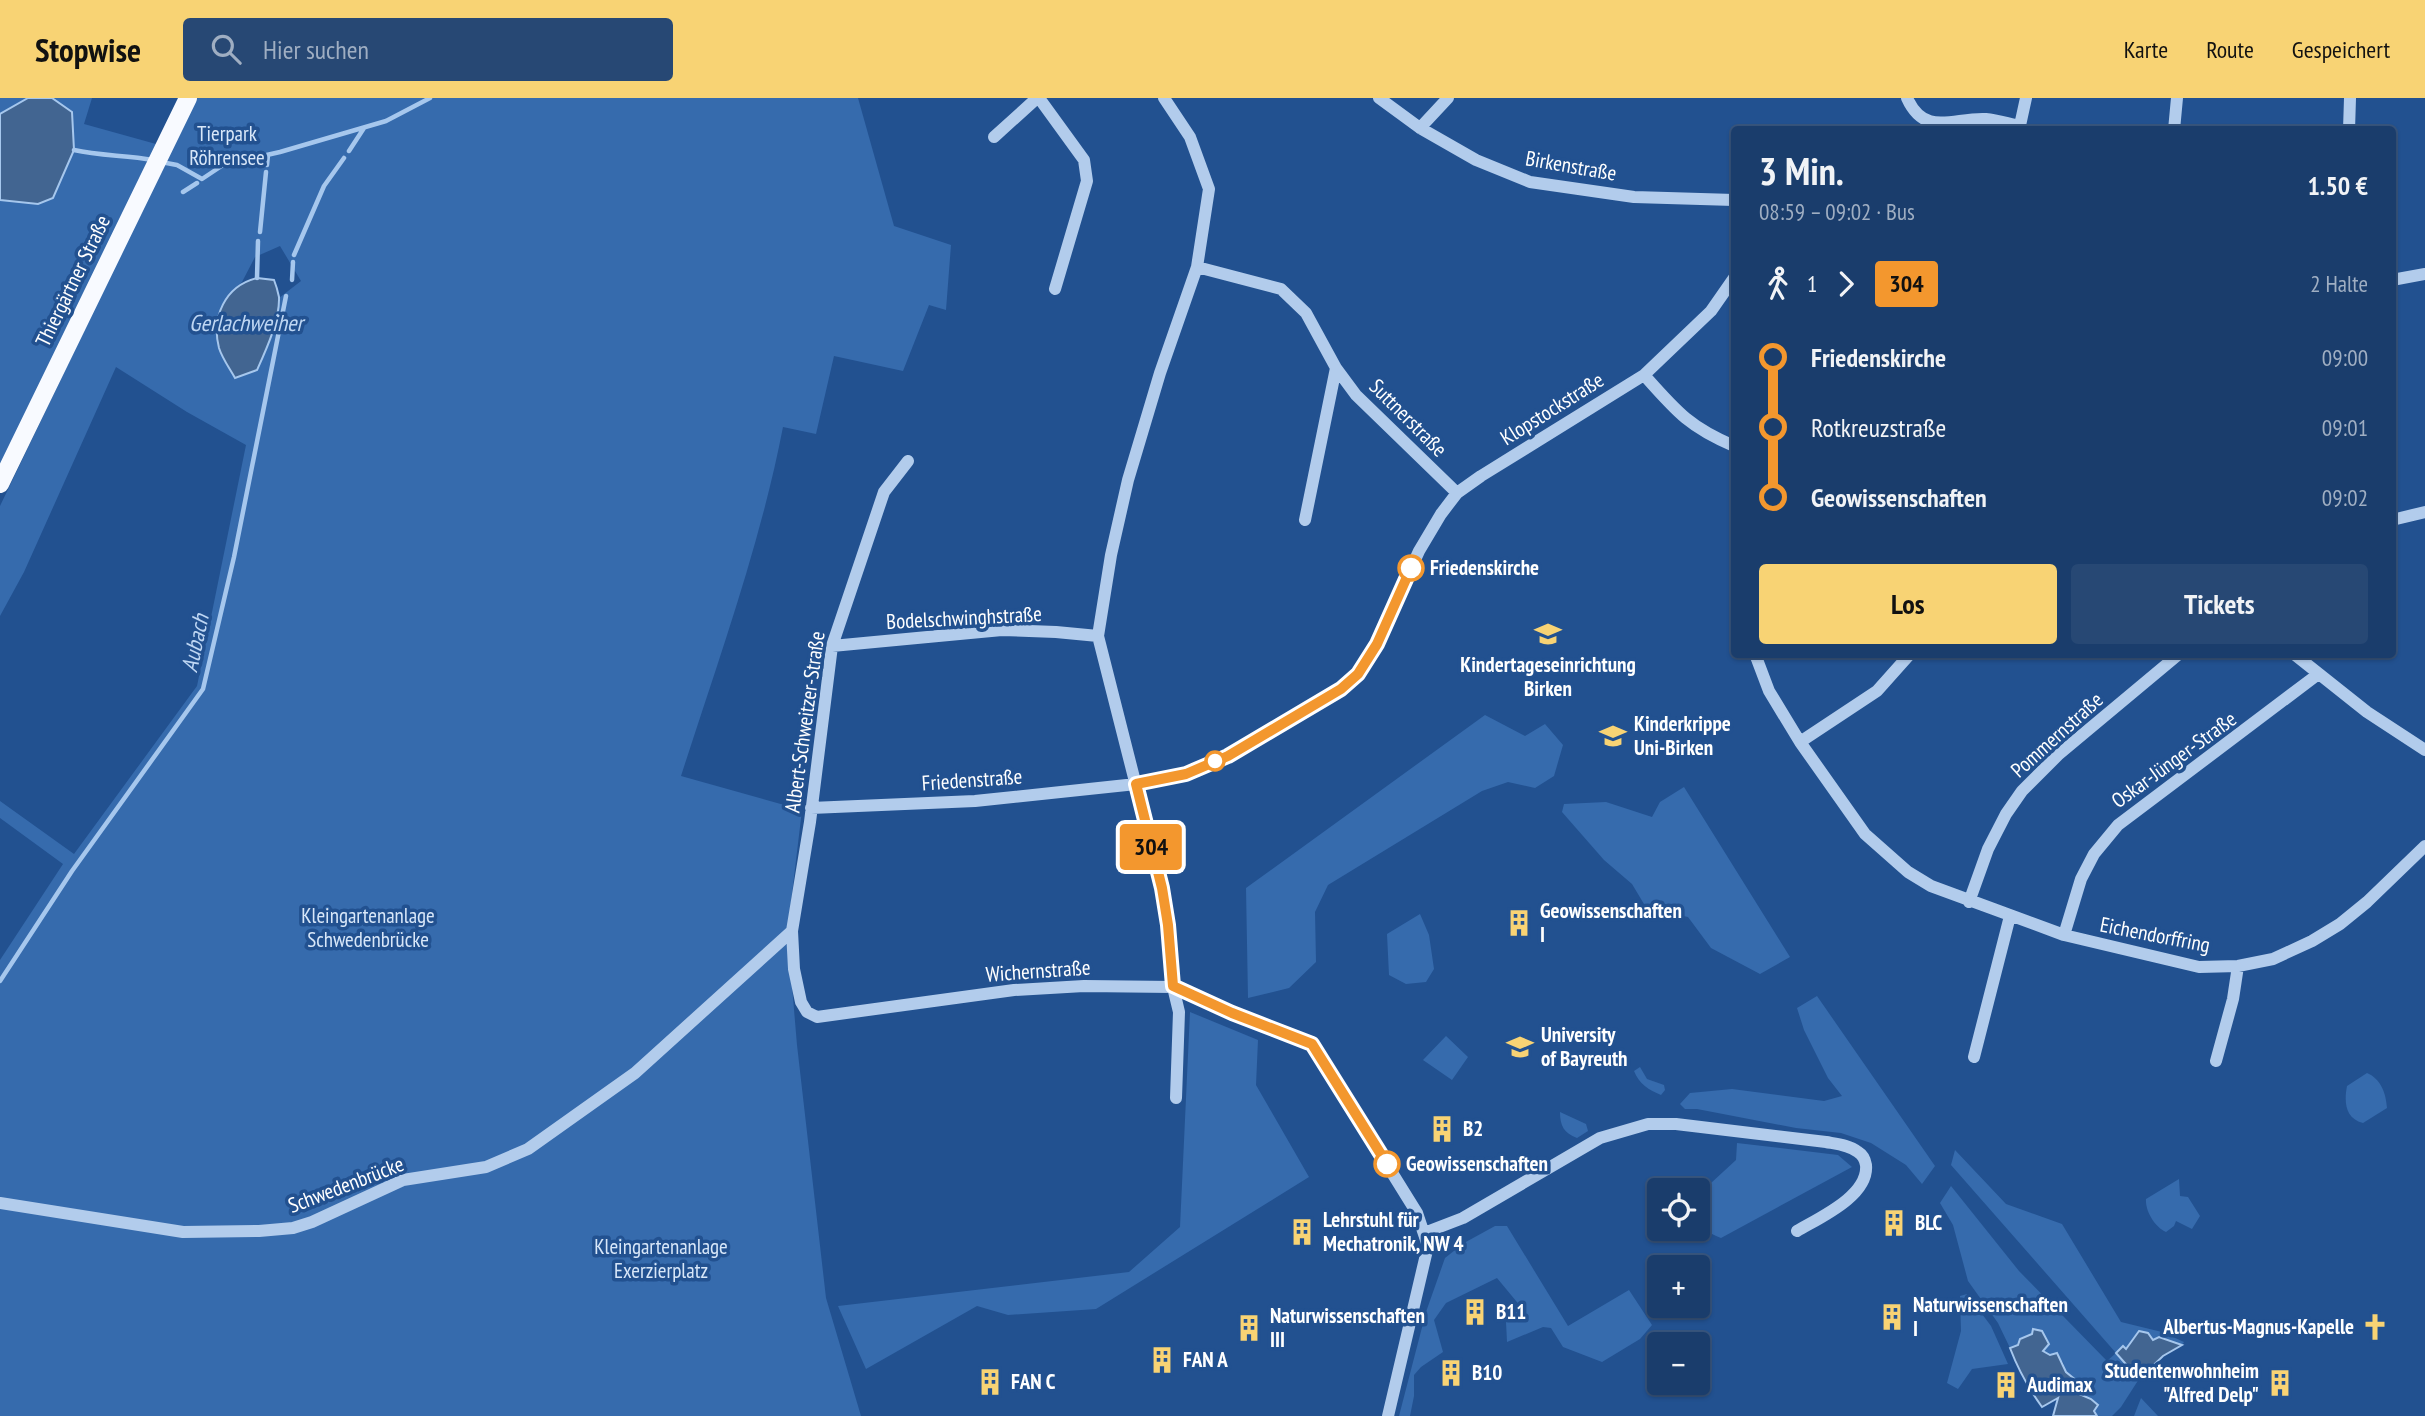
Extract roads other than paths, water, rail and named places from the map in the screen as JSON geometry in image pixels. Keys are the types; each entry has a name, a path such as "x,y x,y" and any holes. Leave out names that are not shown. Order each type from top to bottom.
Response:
{"main road":[{"name":"Thiergärtner Straße","path":"0,484 188,98"}],"street":[{"path":"993,138 1038,98 1084,160 1087,181 1055,289"},
{"path":"1164,98 1190,137 1209,189 1197,267 1160,373 1128,480 1111,555 1098,636 1162,888 1173,986 1179,1012 1175,1098"},
{"name":"Birkenstraße","path":"1379,98 1420,128 1476,160 1530,182 1634,197 1731,200"},
{"path":"1420,128 1448,98"},
{"path":"1907,98 1914,111 1930,122 1987,119 2013,126"},
{"path":"2020,126 2026,98"},
{"path":"2174,126 2177,98"},
{"path":"2349,126 2350,98"},
{"name":"Suttnerstraße","path":"1197,267 1281,289 1306,313 1336,369 1356,395 1457,493"},
{"path":"2396,279 2425,274"},
{"name":"Klopstockstraße","path":"1481,475 1644,375 1711,311 1731,282"},
{"path":"1306,520 1336,369"},
{"path":"1644,375 1683,418 1707,434 1731,445"},
{"name":"Albert-Schweitzer-Straße","path":"801,1002 794,969 792,931 832,646 884,492 908,461"},
{"name":"Friedenstraße","path":"811,808 975,801 1136,784 1186,774 1228,756 1341,689 1358,674 1377,644 1419,551 1441,514 1457,493 1481,475"},
{"path":"2396,519 2425,512"},
{"name":"Bodelschwinghstraße","path":"832,646 1002,630 1098,636"},
{"name":"Eichendorffring","path":"1757,658 1769,691 1800,742 1865,834 1908,872 1931,886 2064,935 2199,967 2238,966 2273,959 2312,941 2340,924 2367,902 2425,845"},
{"path":"1800,742 1877,691 1906,658"},
{"name":"Pommernstraße","path":"1969,902 1989,849 2006,814 2022,791 2058,755 2174,658"},
{"path":"2298,658 2367,712 2425,750"},
{"name":"Oskar-Jünger-Straße","path":"2064,935 2081,879 2094,854 2118,824 2317,675"},
{"path":"1973,1057 2010,916"},
{"name":"Schwedenbrücke","path":"0,1203 183,1232 259,1231 293,1228 312,1222 403,1180 486,1167 528,1149 635,1073 792,931"},
{"path":"2216,1061 2238,966"},
{"name":"Wichernstraße","path":"801,1002 807,1012 817,1017 1014,990 1084,986 1173,986"},
{"path":"1287,1034 1312,1044 1417,1213 1428,1246 1388,1416"},
{"path":"1424,1233 1463,1218 1600,1138 1648,1124 1676,1124 1826,1142 1855,1149 1865,1160 1866,1171 1857,1192 1797,1231"}],"water":[{"path":"28,98 52,98 72,112 74,150 53,198 38,204 0,200 0,114"},
{"name":"Gerlachweiher","path":"257,278 274,280 279,306 272,335 257,370 235,378 219,348 219,314 223,304 236,288"},
{"path":"2033,1329 2042,1331 2049,1344 2043,1351 2050,1355 2057,1353 2066,1372 2077,1381 2077,1393 2098,1405 2094,1411 2097,1416 2053,1416 2058,1398 2042,1407 2024,1379 2010,1348 2018,1345 2020,1339 2032,1334"},
{"path":"2139,1331 2148,1333 2153,1340 2159,1337 2182,1345 2163,1356 2139,1379 2116,1353 2123,1346 2126,1349"}],"waterway":[{"path":"161,162 177,165 202,179 223,165 280,152 386,121 430,98"},
{"name":"Aubach","path":"349,151 364,128"},
{"path":"74,150 153,160"},
{"path":"267,165 268,155"},
{"name":"Aubach","path":"294,255 324,186 344,158"},
{"path":"260,232 266,172"},
{"path":"183,192 197,183"},
{"path":"257,278 258,241"},
{"name":"Aubach","path":"292,280 293,262"},
{"name":"Aubach","path":"0,981 72,871 203,689 234,557 286,296"}],"place":[{"name":"Friedenskirche","path":"1411,568"},
{"name":"Kindertageseinrichtung Birken","path":"1548,634"},
{"name":"Kinderkrippe Uni-Birken","path":"1613,736"},
{"name":"Geowissenschaften I","path":"1519,923"},
{"name":"University of Bayreuth","path":"1520,1047"},
{"name":"B2","path":"1442,1129"},
{"name":"Geowissenschaften","path":"1387,1164"},
{"name":"BLC","path":"1894,1223"},
{"name":"Lehrstuhl für Mechatronik, NW 4","path":"1302,1232"},
{"name":"B11","path":"1475,1312"},
{"name":"Naturwissenschaften I","path":"1892,1317"},
{"name":"Albertus-Magnus-Kapelle","path":"2375,1327"},
{"name":"Naturwissenschaften III","path":"1249,1328"},
{"name":"FAN A","path":"1162,1360"},
{"name":"B10","path":"1451,1373"},
{"name":"FAN C","path":"990,1382"},
{"name":"Studentenwohnheim \"Alfred Delp\"","path":"2280,1383"},
{"name":"Audimax","path":"2006,1385"}],"park label":[{"name":"Tierpark Röhrensee","path":"227,146"},
{"name":"Kleingartenanlage Schwedenbrücke","path":"368,928"},
{"name":"Kleingartenanlage Exerzierplatz","path":"661,1259"}]}
